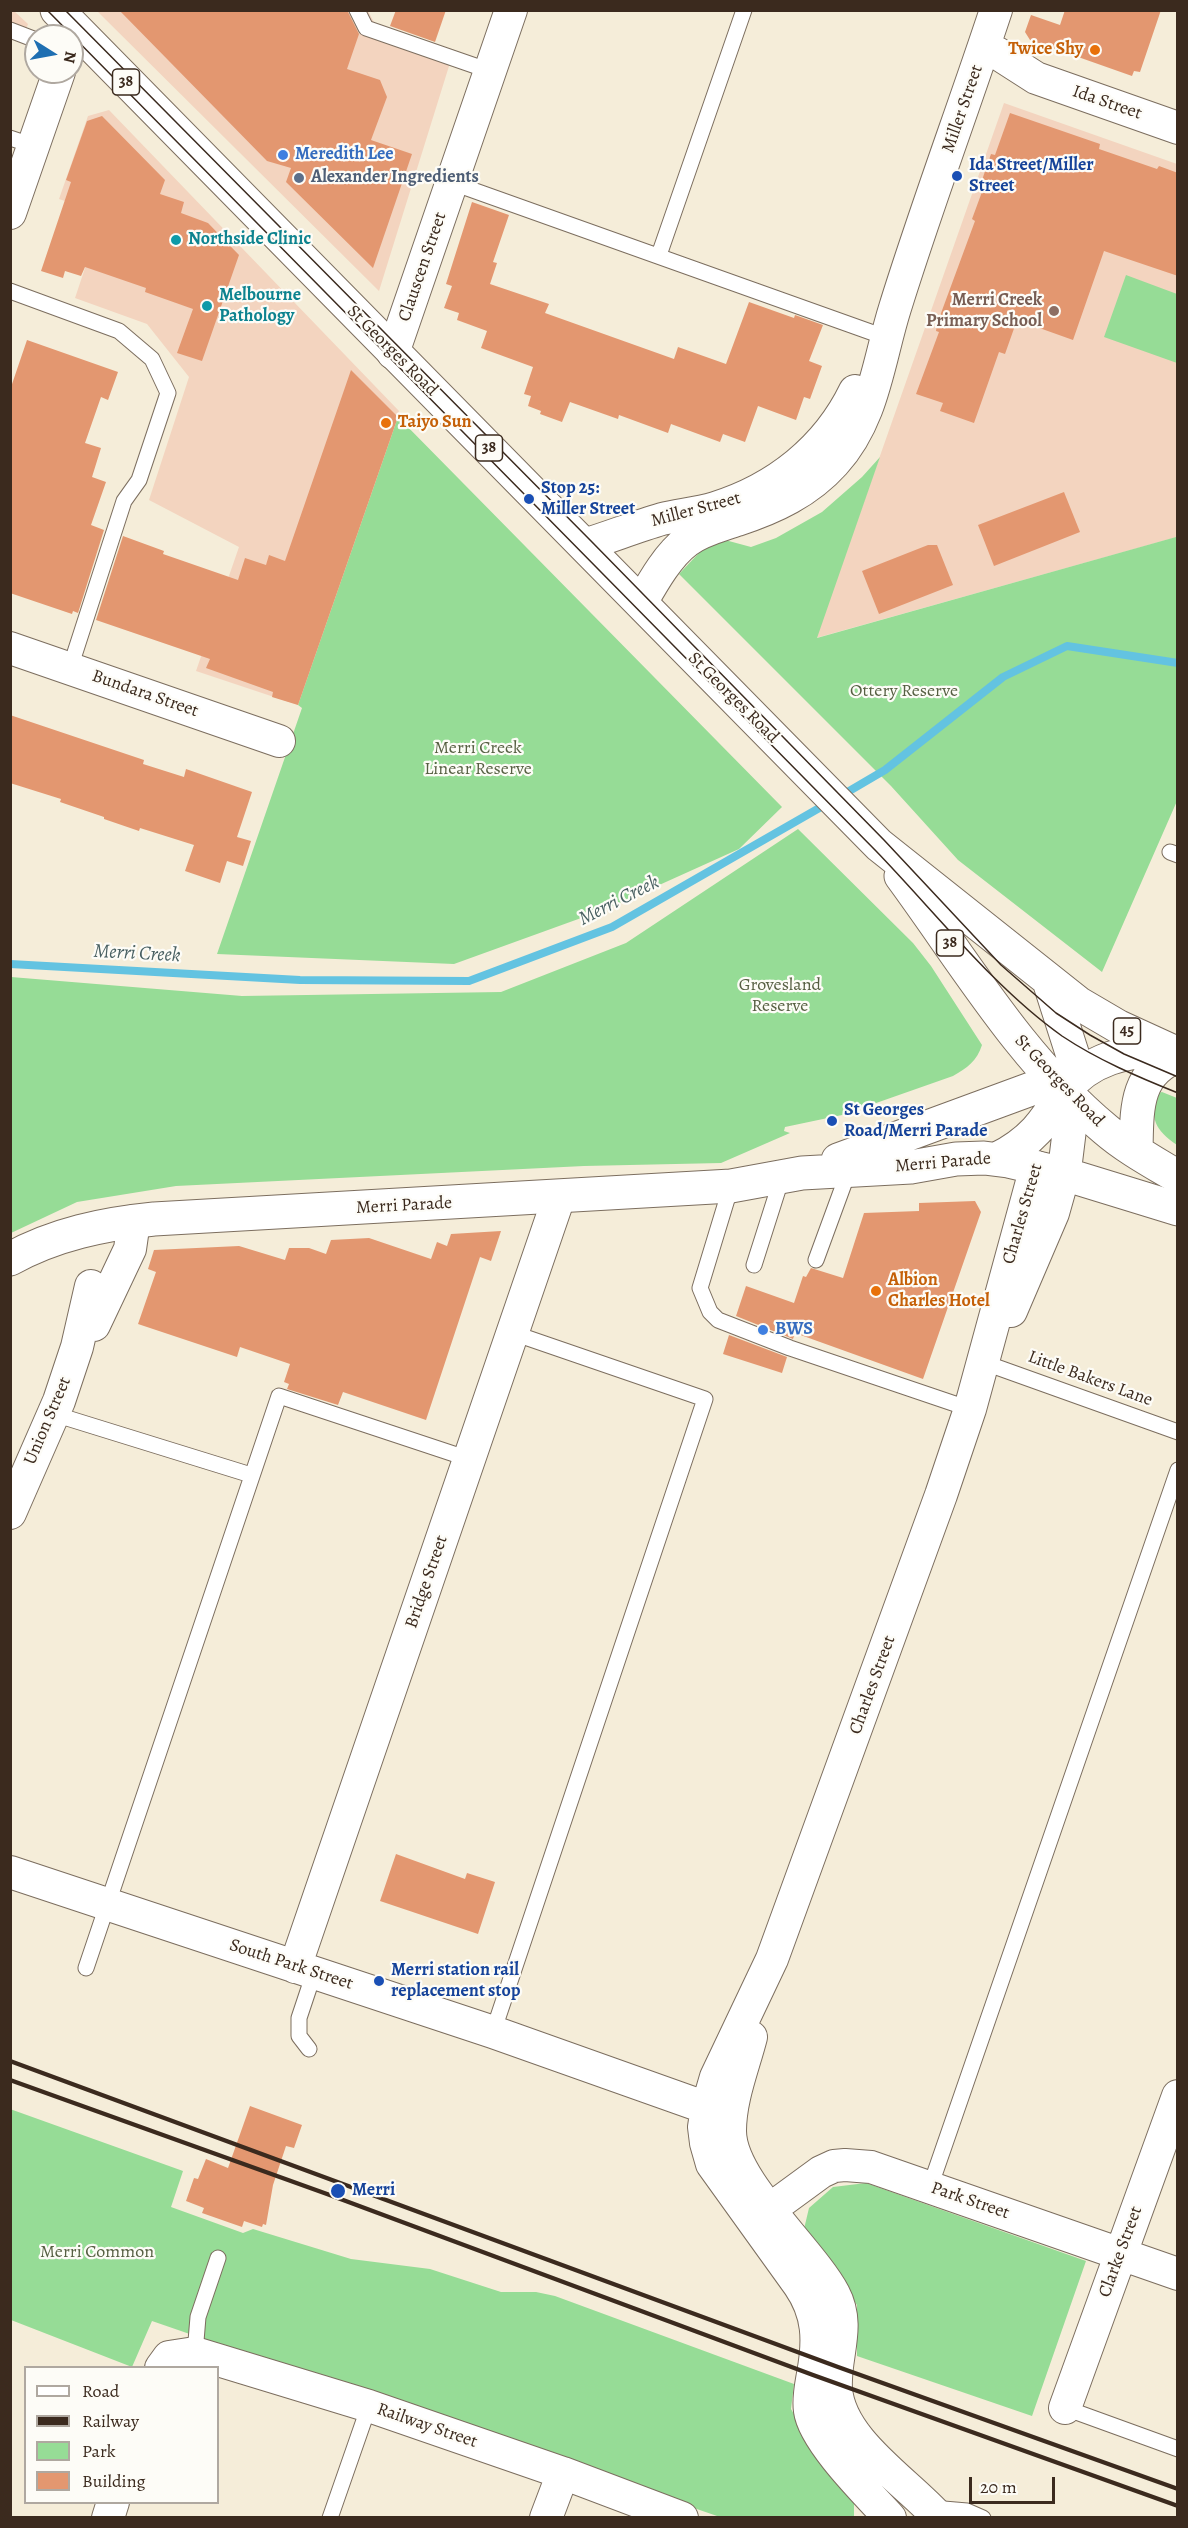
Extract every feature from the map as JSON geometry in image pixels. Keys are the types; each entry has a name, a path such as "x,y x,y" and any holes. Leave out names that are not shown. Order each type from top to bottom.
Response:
{"main road":[{"name":"St Georges Road","path":"70,22 879,845 965,912 1039,974 1095,1014 1137,1037 1178,1055"},
{"name":"St Georges Road","path":"879,845 1019,1041 1064,1091 1106,1131 1178,1177"},
{"path":"1039,974 1073,1056 1072,1070 1064,1091"},
{"path":"1064,1091 1087,1068 1114,1057 1149,1052 1178,1055"},
{"path":"1136,1151 1138,1106 1146,1080 1155,1068 1178,1055"},
{"name":"Merri Parade","path":"10,1259 36,1246 77,1232 134,1221 731,1186 792,1175 911,1167 970,1158 997,1159 1016,1149 1035,1133 1064,1091 1047,1087 1031,1089 792,1175"},
{"name":"Charles Street","path":"1050,1170 1064,1091"},
{"path":"997,1159 1050,1170 1178,1209"}],"street":[{"name":"Clauscen Street","path":"393,353 511,10"},
{"name":"Miller Street","path":"584,545 664,519 729,504 767,487 782,477 816,446 838,420 853,395 887,322 996,10"},
{"name":"Ida Street","path":"980,59 998,54 1036,78 1178,128"},
{"path":"10,213 22,142 53,84"},
{"name":"Miller Street","path":"641,603 672,556 686,541 704,531 773,507 814,481 835,462 862,423 867,411 887,322"},
{"name":"Bundara Street","path":"10,648 279,741"},
{"name":"Charles Street","path":"970,1409 1046,1233 1050,1170"},
{"name":"Charles Street","path":"934,2512 851,2430 840,2410 836,2383 843,2332 834,2294 762,2215 717,2174 708,2156 704,2127 719,2110 717,2077 772,1959 895,1626 1050,1170"},
{"name":"Bridge Street","path":"304,1970 469,1459 559,1197"},
{"name":"Union Street","path":"72,1363 102,1311 130,1249 134,1221"},
{"name":"Union Street","path":"10,1513 54,1414 72,1363 91,1286"},
{"name":"South Park Street","path":"10,1872 493,2032 719,2110"},
{"name":"Clarke Street","path":"1065,2408 1178,2096"},
{"name":"Park Street","path":"762,2215 821,2172 834,2166 857,2165 871,2167 930,2187 1178,2274"},
{"name":"Charles Street","path":"762,2215 804,2292 814,2319 818,2345 810,2405 814,2424 837,2458 886,2517"},
{"name":"Railway Street","path":"175,2359 204,2366"},
{"name":"Railway Street","path":"219,2370 369,2406 682,2517"},
{"path":"884,2464 891,2492 886,2517"},
{"path":"546,2517 563,2473"},
{"path":"886,2517 907,2507 934,2512"}],"lane":[{"path":"357,10 366,28 490,71"},
{"path":"659,255 744,10"},
{"path":"453,183 659,255 887,322"},
{"path":"10,291 119,330 152,359 168,393 139,480 124,501 70,668"},
{"path":"816,1260 849,1170"},
{"path":"754,1265 792,1175"},
{"path":"731,1186 700,1288 710,1312 718,1320 790,1348 970,1409"},
{"path":"493,2032 705,1399 513,1333"},
{"name":"Little Bakers Lane","path":"988,1364 1178,1432"},
{"path":"86,1968 279,1396 469,1459"},
{"path":"54,1414 251,1474"},
{"path":"930,2187 1178,1470"},
{"name":"Bridge Street","path":"304,1970 299,2036 309,2049"},
{"path":"175,2359 198,2317 218,2258"},
{"path":"330,2517 369,2406"},
{"path":"1065,2408 1178,2448"},
{"path":"934,2512 958,2510 982,2517"}],"shaded area":[{"path":"10,11 14,11 28,24 24,24 24,35 11,30"},
{"path":"97,11 368,11 375,24 454,50 379,291"},
{"name":"Merri Creek Primary School","path":"1004,103 1177,164 1177,537 816,638"},
{"path":"109,110 399,411 298,705 196,671 239,547 149,500 189,377 147,324 75,298 103,214 59,199 88,116"}],"green space":[{"path":"1126,275 1177,294 1177,363 1104,337"},
{"name":"Merri Creek Linear Reserve","path":"398,417 782,807 739,849 606,909 454,964 217,954 302,708 298,705"},
{"name":"Ottery Reserve","path":"880,457 817,638 1176,537 1177,534 1177,801 1102,972 958,860 891,786 679,574 714,537 751,547 776,538 822,512 862,477"},
{"name":"Grovesland Reserve","path":"798,829 913,943 931,966 982,1045 974,1060 963,1070 953,1076 842,1115 785,1127 784,1131 790,1133 721,1163 584,1166 176,1186 77,1202 11,1233 11,977 242,996 501,992 626,943"},
{"path":"1162,1092 1177,1098 1177,1145 1159,1129 1154,1116 1158,1093"},
{"name":"Merri Common","path":"10,2109 183,2171 171,2207 243,2233 253,2229 351,2259 430,2269 501,2292 536,2292 555,2296 794,2384 791,2409 803,2430 854,2493 854,2517 720,2517 152,2321 132,2366 129,2366 11,2320"},
{"path":"866,2183 1086,2261 1032,2416 857,2356 857,2305 804,2229 809,2208 833,2187"}],"building":[{"path":"119,10 348,12 359,34 347,69 380,80 387,97 371,140 412,154 373,268 286,182 291,168 267,161"},
{"path":"396,10 446,10 435,42 390,26"},
{"path":"1065,10 1161,10 1140,72 1134,71 1132,76 1030,40 1025,32 1031,15 1060,25"},
{"path":"1010,113 1100,144 1099,149 1157,169 1159,166 1178,173 1178,276 1104,251 1073,340 1017,320 1005,354 999,352 974,423 940,411 943,403 916,394 939,332 936,331 937,324 975,221 972,219 986,181 982,180 991,154 995,155"},
{"path":"102,116 165,180 160,194 184,202 181,213 208,223 239,255 202,361 177,353 193,309 145,292 146,288 85,267 81,276 65,271 63,278 41,271 71,182 66,180 87,121"},
{"path":"472,202 509,215 493,262 497,263 490,284 549,304 545,313 674,359 678,347 726,364 749,302 794,318 795,315 823,325 809,361 822,366 810,399 804,397 796,420 758,406 745,442 723,434 720,442 671,424 668,433 619,415 618,419 570,402 562,422 540,414 541,411 528,406 531,396 524,394 533,367 481,348 487,331 457,320 459,313 444,308 452,286 446,284"},
{"path":"27,340 118,372 108,400 101,397 85,443 101,448 92,477 106,482 91,525 104,530 78,613 73,611 72,614 10,593 10,390"},
{"path":"351,370 398,417 298,705 272,697 273,692 206,668 210,659 96,620 123,536 164,551 163,554 238,580 245,558 266,565 269,555 285,561"},
{"path":"1064,492 1080,532 994,566 978,525"},
{"path":"928,545 937,545 953,585 879,614 862,571"},
{"path":"10,715 144,760 143,764 184,777 186,769 252,792 237,837 251,841 243,866 227,861 220,883 185,871 194,845 140,828 139,831 60,802 61,799 10,783"},
{"name":"Albion Charles Hotel","path":"975,1201 981,1212 923,1379 795,1333 793,1339 736,1316 746,1286 794,1303 803,1276 806,1277 811,1268 843,1278 864,1213 919,1211 919,1203"},
{"path":"501,1231 491,1261 480,1257 426,1420 343,1392 338,1405 287,1389 289,1384 284,1382 290,1364 240,1347 237,1357 138,1324 156,1272 148,1269 154,1250 239,1246 285,1260 289,1248 309,1248 326,1254 331,1240 369,1238 431,1259 437,1242 447,1246 451,1234"},
{"path":"729,1335 787,1357 782,1373 723,1354"},
{"path":"396,1854 465,1879 467,1873 495,1882 478,1934 380,1901"},
{"path":"250,2106 302,2125 294,2148 286,2146 273,2185 266,2225 263,2224 262,2227 244,2221 242,2227 202,2213 204,2208 186,2201 194,2178 198,2179 206,2159 228,2168"}],"waterway":[{"name":"Merri Creek","path":"839,797 885,770 1003,677 1067,646 1178,663"},
{"name":"Merri Creek","path":"10,964 300,980 469,981 612,927 828,803"}],"tram line":[{"path":"47,10 876,851 1013,995 1037,1017 1076,1045 1118,1068 1178,1093"},
{"path":"65,10 592,542 884,840 1001,965 1056,1013 1090,1035 1124,1054 1178,1077"}],"railway":[{"path":"10,2061 838,2367 1178,2489"},
{"path":"10,2080 327,2194 813,2375 1178,2506"}],"place":[{"name":"Twice Shy","path":"1095,50"},
{"name":"Meredith Lee","path":"283,155"},
{"name":"Ida Street/Miller Street","path":"957,176"},
{"name":"Alexander Ingredients","path":"299,178"},
{"name":"Northside Clinic","path":"176,240"},
{"name":"Melbourne Pathology","path":"207,306"},
{"name":"Merri Creek Primary School","path":"1054,311"},
{"name":"Taiyo Sun","path":"386,423"},
{"name":"Stop 25: Miller Street","path":"529,499"},
{"name":"St Georges Road/Merri Parade","path":"832,1121"},
{"name":"Albion Charles Hotel","path":"876,1291"},
{"name":"BWS","path":"763,1330"},
{"name":"Merri station rail replacement stop","path":"379,1981"},
{"name":"Merri","path":"338,2191"}]}
